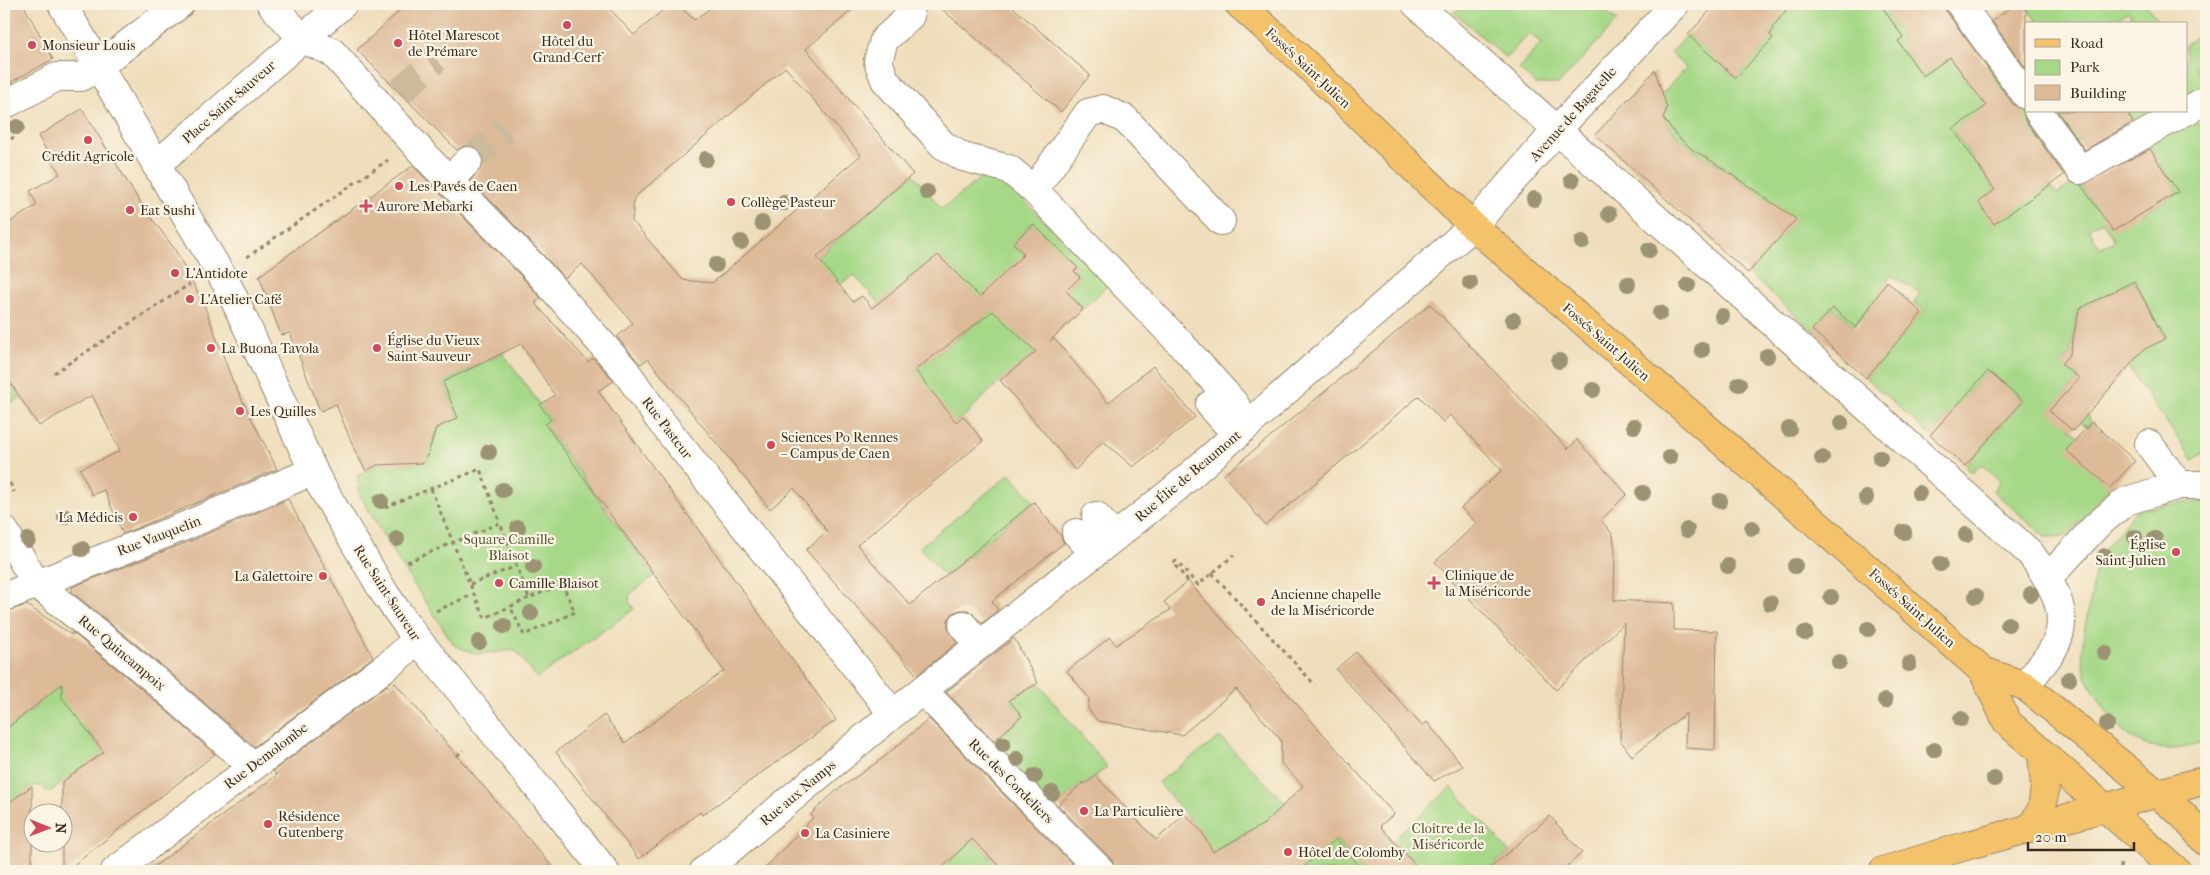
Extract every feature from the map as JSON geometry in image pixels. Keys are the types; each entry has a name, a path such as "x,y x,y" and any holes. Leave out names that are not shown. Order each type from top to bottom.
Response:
{"main road":[{"name":"Fossés Saint-Julien","path":"1239,4 1302,60 1473,226 1983,670 2025,686 2182,814 2206,842"},
{"name":"Fossés Saint-Julien","path":"1983,670 2007,722 2177,871"},
{"path":"2030,829 2042,809 2044,788 2042,753"},
{"path":"1883,871 2206,780"}],"street":[{"path":"62,4 156,165"},
{"path":"4,105 57,77 81,77 99,66 180,4"},
{"path":"271,4 303,39"},
{"name":"Place Saint-Sauveur","path":"156,165 343,4"},
{"path":"1416,4 2022,546 2055,571"},
{"name":"Avenue de Bagatelle","path":"1473,226 1556,130 1676,4"},
{"path":"1960,4 2025,94"},
{"path":"910,16 884,40 878,61 886,80 944,145 963,157 1009,169 1034,190 1234,402 1243,430"},
{"name":"Rue Pasteur","path":"303,39 332,52 391,100 425,156 533,266 625,370 659,419 893,714"},
{"path":"2188,110 2206,100"},
{"path":"1034,190 1088,113 1103,109 1125,119 1221,221"},
{"path":"2039,112 2080,170 2184,112"},
{"path":"448,180 468,161"},
{"name":"Rue Saint-Sauveur","path":"156,165 224,280 313,471 384,594 417,639 462,692 605,871"},
{"name":"Rue Élie de Beaumont","path":"893,714 923,691 971,635 1094,554 1176,488 1473,226"},
{"path":"1210,406 1243,430"},
{"path":"2149,444 2179,485"},
{"name":"Rue Vauquelin","path":"4,597 185,526 313,471"},
{"path":"2055,571 2096,526 2126,501 2179,485 2206,485"},
{"path":"1096,516 1115,537"},
{"name":"Rue Quincampoix","path":"4,530 36,583 155,680 252,766"},
{"path":"1076,533 1094,554"},
{"path":"2025,686 2055,647 2061,619 2055,571 2057,536"},
{"name":"Rue Demolombe","path":"115,871 252,766 396,660 417,639"},
{"name":"Rue des Cordeliers","path":"923,691 1101,871"},
{"name":"Rue aux Namps","path":"704,871 893,714"}],"path":[{"path":"244,259 391,158"},
{"path":"54,372 192,283"},
{"path":"386,507 480,469 529,598"},
{"path":"10,483 14,492"},
{"path":"431,489 485,618 510,606 562,584 575,612 524,635 510,606"},
{"path":"407,562 500,523"},
{"path":"1188,581 1173,563 1176,561 1198,586 1234,555"},
{"path":"470,584 517,566"},
{"path":"1212,573 1315,685"},
{"path":"432,613 474,594"},
{"path":"457,756 463,750"}],"green space":[{"path":"1473,4 1597,4 1617,21 1559,84 1536,84 1519,69 1541,43 1529,33 1506,58 1454,12"},
{"path":"1775,4 1900,4 1887,14 1903,37 1898,41 1950,57 1968,80 1993,60 2025,106 2025,112 2029,112 2061,165 2058,172 1990,103 1953,130 1995,190 2050,185 2056,194 2078,181 2097,208 2125,191 2140,215 2178,192 2145,141 2189,115 2206,130 2206,210 2201,214 2206,223 2206,451 2193,460 2123,360 2165,338 2134,281 2079,309 2070,354 2062,363 2079,378 2065,394 2088,415 2091,422 2087,427 2078,419 2069,428 2079,436 2110,488 2067,536 2045,537 1993,491 2000,481 1981,464 1973,473 1965,466 2023,401 1988,371 1930,435 1866,378 1924,310 1914,303 1920,293 1891,275 1886,283 1889,285 1854,326 1833,308 1812,330 1748,273 1795,219 1717,164 1693,150 1676,135 1662,117 1667,108 1663,101 1657,99 1686,68 1671,53 1688,34 1736,78 1772,38 1770,35 1773,30 1768,24 1784,12","holes":["2103,221 2114,241 2099,248 2089,228"]},
{"path":"2024,4 2146,4 2159,22 2136,22 2128,11 2114,22 2038,22"},
{"path":"2204,32 2206,36 2206,59 2195,67 2206,83 2206,87 2190,97 2188,95 2188,43"},
{"path":"2064,112 2157,112 2123,137 2109,116 2073,145 2054,119"},
{"path":"913,174 942,209 983,176 1003,179 1047,224 1110,283 1083,309 1066,291 1080,277 1074,271 1078,268 1032,224 1014,243 1024,254 1036,352 1000,381 970,412 953,423 915,370 993,311 879,303 854,275 814,302 794,278"},
{"name":"Square Camille Blaisot","path":"503,353 551,420 545,425 654,576 630,594 629,602 634,609 537,678 515,650 477,654 455,646 394,554 360,495 357,476 376,466 375,463 412,464 427,456 435,433 433,430 458,417 443,382"},
{"path":"4,373 20,398 4,407"},
{"path":"1010,474 1034,502 944,576 920,547"},
{"path":"2204,502 2206,507 2206,742 2188,747 2156,748 2143,744 2119,727 2098,698 2085,673 2082,652 2083,639 2093,589 2095,565 2098,557 2136,511 2175,503"},
{"path":"97,652 121,667 102,693 83,725 104,753 48,793 42,786 35,785 4,810 4,731 37,706 20,685 56,687"},
{"path":"1038,683 1107,767 1085,784 1083,783 1054,808 990,745 1022,716 1009,700"},
{"path":"1220,737 1321,838 1328,831 1364,871 1299,871 1308,863 1290,842 1254,871 1245,861 1257,828 1177,871 1169,860 1202,833 1158,782"},
{"name":"Cloître de la Miséricorde","path":"1451,787 1509,852 1487,871 1421,871 1393,840"},
{"path":"972,839 1004,871 939,871"}],"building":[{"path":"4,4 23,4 53,59 4,86"},
{"path":"407,4 605,4 634,35 670,4 678,4 694,20 716,4 859,4 806,49 913,174 817,257 853,302 862,296 872,308 938,255 980,297 1024,254 1013,243 1033,224 1078,268 1074,271 1080,277 1066,291 1083,309 1050,341 1054,338 1108,403 1153,366 1195,417 1133,467 1103,441 1075,470 1000,380 1036,352 993,311 915,370 956,422 963,416 983,441 857,545 910,605 1034,502 1061,536 1064,543 992,601 998,610 982,623 968,610 960,610 953,613 948,620 948,627 957,643 917,675 806,550 827,531 794,488 770,509 648,359 640,364 617,337 633,323 582,264 565,278 471,180 483,166 483,157 479,150 472,146 464,146 457,150 357,50","holes":["785,67 861,155 712,283 683,280 632,221 634,198"]},
{"path":"936,4 1009,4 1090,75 1061,112"},
{"path":"1716,4 1791,4 1772,28 1773,30 1770,35 1773,38 1736,78 1688,35"},
{"path":"1880,4 1941,4 2013,104 2023,110 2025,120 2064,175 1994,224 1978,202 1995,190 1953,129 1986,106 1950,57 1923,76 1898,41 1903,37"},
{"path":"2016,4 2026,4 2025,68 1992,21"},
{"path":"1655,70 1667,108 1663,118 1676,135 1693,150 1796,219 1748,273 1595,135"},
{"path":"82,109 143,207 174,248 203,302 233,382 277,469 123,534 104,490 92,495 80,469 120,451 92,395 39,426 4,373 4,226 37,205 30,191 60,174 38,136"},
{"path":"2058,112 2127,112 2133,122 2085,150"},
{"path":"2150,149 2178,192 2113,231 2081,185"},
{"path":"411,167 414,167 522,277 541,298 535,303 588,362 593,358 614,381 598,391 836,720 702,815 700,812 639,859 556,752 604,715 625,743 724,671 545,424 551,420 540,405 555,395 521,344 443,382 458,418 436,428 428,454 423,463 377,465 366,471 355,451 336,404 321,411 319,408 290,333 281,335 259,276"},
{"path":"1887,281 1922,313 1866,378 1812,330 1833,308 1856,328"},
{"path":"2134,281 2165,339 2143,350 2073,431 2049,411 2079,378 2061,364 2070,354 2079,309"},
{"path":"1430,304 1568,449 1577,440 1627,494 1601,520 1613,535 1615,551 1614,600 1674,603 1674,630 1717,631 1715,750 1685,748 1686,713 1632,756 1620,740 1624,623 1556,690 1435,562 1477,523 1461,508 1502,470 1450,415 1443,422 1419,396 1265,525 1224,475"},
{"path":"1988,371 2023,401 1965,466 1930,435"},
{"path":"2092,422 2135,461 2110,488 2066,450"},
{"path":"288,499 373,657 254,747 165,668 72,592 72,587 191,541"},
{"path":"1188,581 1394,814 1380,826 1421,871 1364,871 1336,839 1299,871 1116,871 1112,860 1058,805 1084,782 1085,784 1096,776 1156,840 1185,814 1201,831 1213,852 1264,824 1303,786 1281,763 1281,740 1236,689 1182,735 1098,721 1088,709 1089,698 1067,671 1110,637 1116,645 1170,610 1164,602"},
{"path":"27,605 72,635 72,632 145,692 215,754 66,871 62,871 62,852 72,852 72,802 62,802 62,782 104,752 62,698 62,684 4,731 4,612"},
{"path":"1014,638 1038,683 1009,700 1022,716 994,741 946,692"},
{"path":"1356,652 1422,726 1427,722 1463,766 1434,781 1336,669"},
{"path":"395,683 556,871 148,871 277,775 273,771 387,685 388,688"},
{"path":"929,719 1079,871 1004,871 972,839 939,871 762,871 813,818 811,814 836,791 883,758"},
{"path":"32,786 32,802 22,802 22,852 32,852 32,871 4,871 4,806"},
{"path":"1550,816 1582,853 1561,871 1487,871"}],"tunnel":[{"path":"400,92 436,59"},
{"path":"468,161 506,130"}],"place":[{"name":"Hôtel du Grand-Cerf","path":"567,25"},
{"name":"Hôtel Marescot de Prémare","path":"398,43"},
{"name":"Monsieur Louis","path":"32,45"},
{"name":"Crédit Agricole","path":"88,140"},
{"name":"Les Pavés de Caen","path":"399,186"},
{"name":"Collège Pasteur","path":"731,202"},
{"name":"Aurore Mebarki","path":"366,206"},
{"name":"Eat Sushi","path":"130,210"},
{"name":"L'Antidote","path":"175,273"},
{"name":"L'Atelier Café","path":"190,299"},
{"name":"La Buona Tavola","path":"211,348"},
{"name":"Église du Vieux Saint-Sauveur","path":"377,348"},
{"name":"Les Quilles","path":"240,411"},
{"name":"Sciences Po Rennes – Campus de Caen","path":"771,445"},
{"name":"La Médicis","path":"133,517"},
{"name":"Église Saint-Julien","path":"2176,552"},
{"name":"La Galettoire","path":"323,576"},
{"name":"Camille Blaisot","path":"499,583"},
{"name":"Clinique de la Miséricorde","path":"1434,583"},
{"name":"Ancienne chapelle de la Miséricorde","path":"1261,602"},
{"name":"La Particulière","path":"1084,811"},
{"name":"Résidence Gutenberg","path":"268,824"},
{"name":"La Casiniere","path":"805,833"},
{"name":"Hôtel de Colomby","path":"1288,852"}]}
